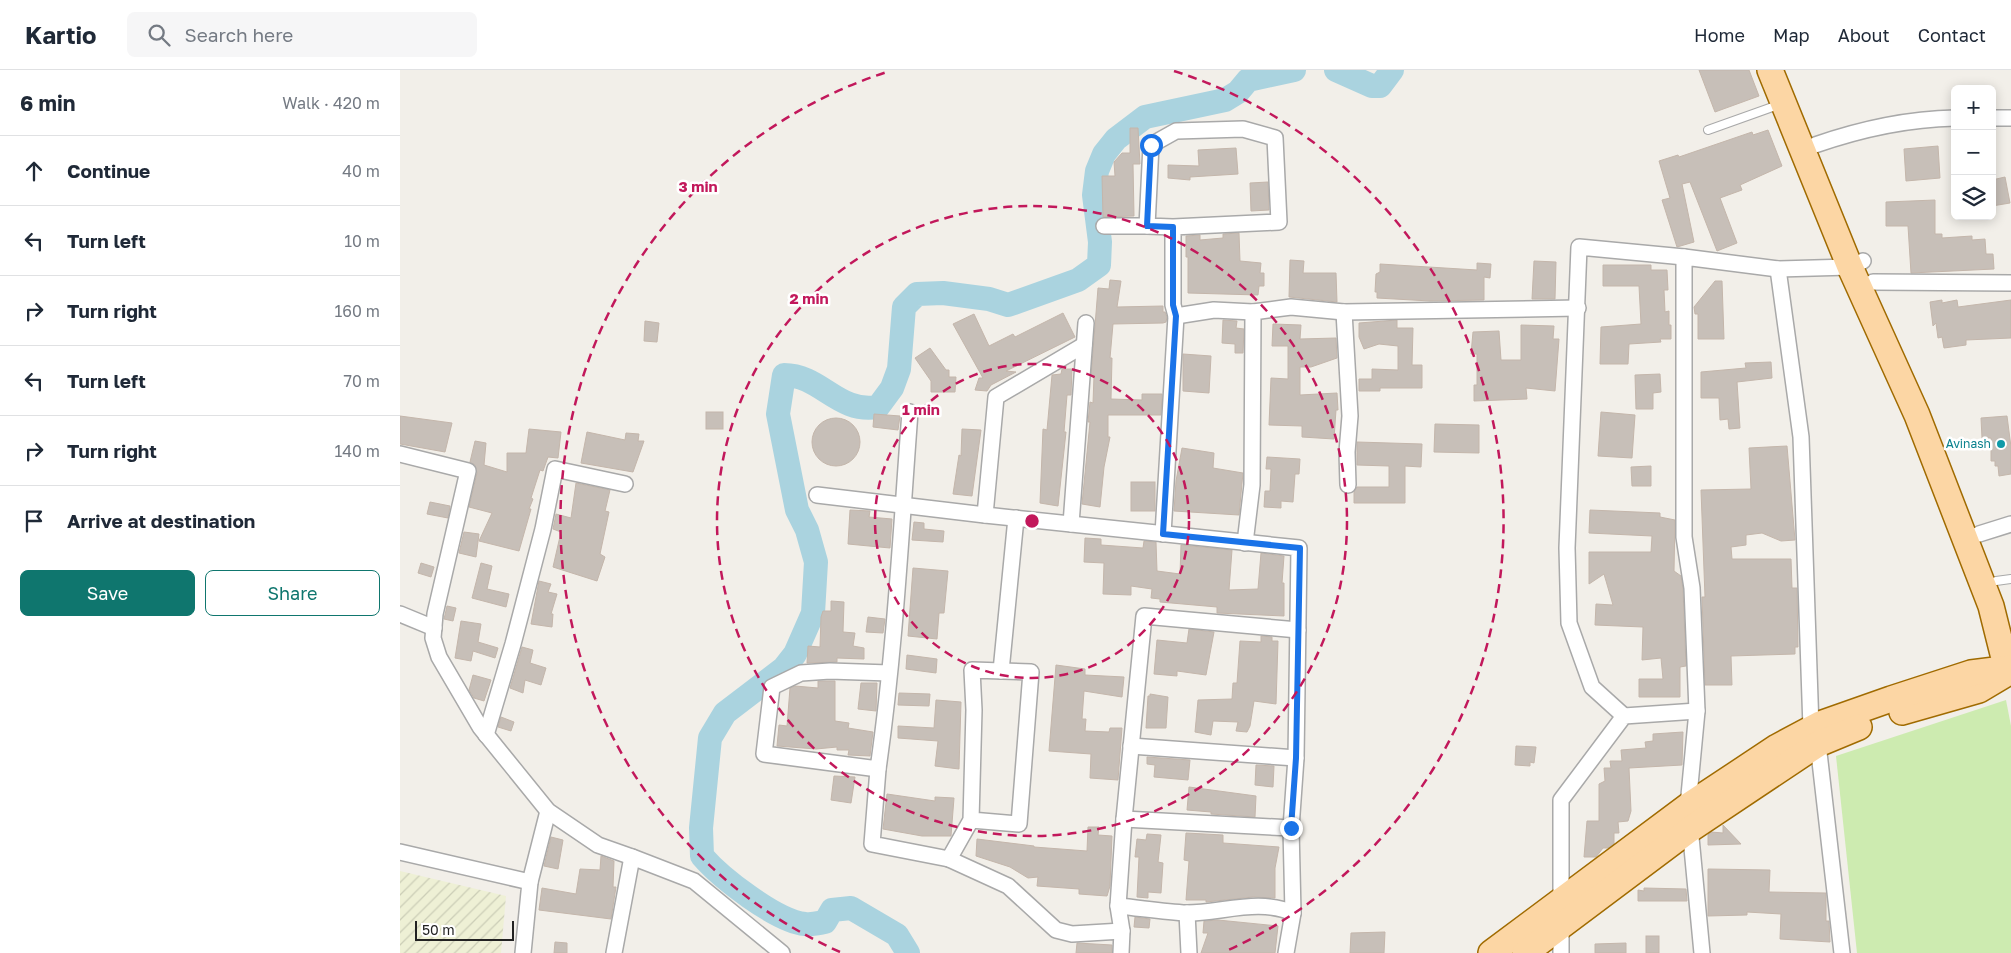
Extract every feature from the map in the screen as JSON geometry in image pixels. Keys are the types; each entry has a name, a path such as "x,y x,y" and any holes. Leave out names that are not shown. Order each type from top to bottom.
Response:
{"main road":[{"path":"1770,70 1783,104 1929,409 1979,534 2004,580 2011,625"},
{"path":"1785,70 1990,606 2003,654 2011,662"},
{"path":"1951,679 1986,649 1991,625 1990,606"},
{"path":"1492,953 1561,913 1689,818 1777,747 1979,690 2011,670"},
{"path":"1814,736 1951,679 1971,673 2011,670"},
{"path":"1525,953 1561,913"}],"street":[{"path":"1815,145 1855,131 1910,120 1951,118"},
{"path":"1996,118 2011,118"},
{"path":"1104,226 1173,227 1279,222 1275,138 1244,129 1176,131 1151,145 1147,226"},
{"path":"1163,534 1176,316 1173,305 1173,227"},
{"path":"1697,711 1624,716 1592,687 1569,622 1567,548 1579,247 1684,256 1778,269 1862,270 2011,283"},
{"path":"1684,256 1684,536 1692,588 1697,711 1689,818 1702,953"},
{"path":"1778,269 1801,437 1814,736 1842,953"},
{"path":"1176,316 1214,310 1252,312 1291,307 1344,312 1578,308"},
{"path":"1245,543 1252,485 1252,312"},
{"path":"1344,312 1350,416 1347,452 1348,485"},
{"path":"1071,524 1086,323"},
{"path":"985,515 996,397 1084,345"},
{"path":"910,412 889,673 872,844 949,859 1008,886 1056,930 1072,934 1122,931"},
{"path":"400,454 468,471 453,541 442,574 433,638 439,656 450,678 486,735 548,811 598,845 694,881 782,953"},
{"path":"486,735 543,529 555,469 625,484"},
{"path":"817,495 985,515 1300,548 1296,758 1291,828 1293,913 1286,953"},
{"path":"1001,671 1016,518"},
{"path":"1979,534 2011,524"},
{"path":"400,614 434,628"},
{"path":"1121,953 1122,931 1118,906 1124,819 1144,616 1298,630"},
{"path":"949,859 971,820 974,710 972,670 1031,672 1019,824 971,820"},
{"path":"878,769 764,754 770,696 772,687 801,673 830,671 889,673"},
{"path":"1562,953 1561,800 1624,716"},
{"path":"1131,746 1296,758"},
{"path":"523,953 530,882 548,811"},
{"path":"1124,819 1291,828"},
{"path":"400,852 530,882"},
{"path":"614,953 632,857"},
{"path":"1118,906 1187,913 1255,907 1283,908 1293,913"},
{"path":"1187,913 1189,953"}],"lane":[{"path":"1708,130 1783,104"}],"green space":[{"path":"2006,700 2011,726 2011,953 1857,953 1836,756"},
{"path":"400,871 506,896 501,953 400,953"}],"building":[{"path":"1699,70 1749,70 1759,96 1715,112"},
{"path":"1130,128 1138,128 1140,164 1133,164 1134,216 1103,217 1102,176 1115,176 1114,162 1122,153 1130,153"},
{"path":"1768,130 1782,166 1740,185 1742,190 1720,198 1737,243 1717,251 1690,182 1682,184 1694,242 1677,247 1662,200 1670,198 1659,161 1678,155 1679,157 1752,132 1753,135"},
{"path":"1938,146 1940,178 1906,181 1904,149"},
{"path":"1236,148 1238,174 1190,177 1190,180 1168,178 1168,165 1199,166 1198,150"},
{"path":"2005,177 2010,203 1996,205 1996,179"},
{"path":"1268,182 1269,210 1251,211 1250,183"},
{"path":"1935,200 1935,234 1942,234 1942,238 1972,236 1972,240 1985,239 1986,254 1993,254 1994,269 1911,273 1908,226 1886,226 1886,202"},
{"path":"1239,233 1240,261 1261,263 1260,273 1264,273 1264,286 1259,286 1258,295 1188,293 1186,236 1200,235 1200,240 1223,238 1223,234"},
{"path":"1290,260 1304,261 1303,273 1336,273 1337,302 1289,297"},
{"path":"1534,261 1556,262 1555,299 1532,299"},
{"path":"1477,263 1491,264 1490,278 1484,277 1484,300 1430,301 1377,298 1377,292 1375,292 1376,274 1380,272 1380,264 1477,270"},
{"path":"1603,265 1651,265 1651,270 1667,270 1668,290 1664,290 1665,312 1669,311 1671,339 1660,339 1661,342 1629,344 1628,364 1600,364 1601,327 1641,324 1639,286 1603,286"},
{"path":"1110,280 1121,281 1117,307 1163,306 1163,312 1165,312 1167,317 1166,322 1163,323 1113,324 1110,358 1112,358 1111,399 1142,400 1142,394 1162,394 1161,415 1108,415 1108,437 1110,437 1104,467 1100,507 1082,504 1090,422 1088,422 1090,402 1093,403 1094,376 1091,376 1098,288 1109,289"},
{"path":"1715,281 1722,281 1724,339 1698,339 1698,314 1695,314 1694,307"},
{"path":"1942,300 1942,303 1957,300 1958,307 2011,300 2011,338 1966,340 1966,345 1944,348 1942,337 1938,338 1936,323 1933,326 1930,302"},
{"path":"1063,313 1075,337 1006,371 1016,372 991,385 987,391 975,390 979,378 983,378 953,324 974,314 989,346 1013,334 1015,337"},
{"path":"1223,320 1237,321 1236,328 1244,329 1243,353 1235,353 1235,344 1222,343"},
{"path":"1397,320 1397,328 1413,328 1412,365 1422,365 1422,388 1380,388 1380,391 1359,391 1359,379 1372,379 1372,369 1398,370 1398,346 1379,344 1364,349 1359,337 1359,323"},
{"path":"645,321 659,323 657,342 644,341"},
{"path":"1273,324 1301,325 1300,339 1336,338 1337,358 1311,367 1300,367 1300,395 1337,393 1338,410 1336,410 1334,439 1302,437 1302,426 1269,425 1271,378 1288,379 1288,346 1272,346"},
{"path":"1521,325 1554,326 1553,339 1559,339 1555,391 1526,388 1527,399 1474,401 1474,385 1477,385 1477,354 1471,354 1473,332 1499,331 1501,360 1521,360"},
{"path":"930,348 946,370 949,370 949,377 956,377 955,392 931,392 931,381 915,358"},
{"path":"1183,354 1211,356 1209,393 1183,391"},
{"path":"1771,362 1772,378 1737,382 1740,428 1729,429 1728,419 1720,420 1719,398 1701,398 1701,372 1746,368 1745,363"},
{"path":"1062,369 1072,369 1071,395 1067,395 1064,432 1066,432 1058,506 1040,503 1043,429 1047,430 1052,375 1061,374"},
{"path":"1660,374 1661,392 1653,393 1653,409 1636,409 1635,375"},
{"path":"706,412 723,412 723,429 706,429"},
{"path":"1601,412 1635,415 1632,458 1598,456"},
{"path":"874,414 900,416 898,430 873,427"},
{"path":"400,416 452,423 445,452 400,444"},
{"name":"Avinash","path":"2007,416 2011,447 2011,474 1999,476 1998,466 1995,466 1995,461 1991,461 1991,438 1982,438 1981,418"},
{"path":"836,418 845,420 853,425 858,433 860,442 858,451 853,459 845,464 836,466 827,464 819,459 814,451 812,442 814,433 819,425 827,420"},
{"path":"1435,424 1479,425 1479,453 1434,452"},
{"path":"529,429 561,432 558,458 548,457 543,471 540,470 531,498 533,499 529,509 531,509 519,551 479,541 492,513 469,507 477,473 475,465 470,462 475,441 486,443 484,465 507,472 507,453 526,453"},
{"path":"962,429 981,430 972,496 953,494 959,455 961,456"},
{"path":"587,432 625,440 626,433 639,434 638,441 644,441 633,472 581,463"},
{"path":"1357,442 1422,444 1421,467 1405,466 1405,503 1354,503 1354,492 1357,487 1389,487 1389,466 1357,465"},
{"path":"1787,446 1795,540 1781,541 1762,533 1746,535 1746,545 1731,547 1732,559 1791,559 1792,588 1797,588 1798,647 1795,647 1795,654 1731,656 1732,685 1705,685 1702,597 1705,597 1701,490 1751,489 1749,448"},
{"path":"1182,448 1214,453 1213,468 1243,473 1239,515 1174,511 1176,481"},
{"path":"1267,457 1300,459 1299,474 1295,474 1293,502 1281,501 1281,508 1264,507 1265,491 1270,491 1271,469 1266,469"},
{"path":"1651,466 1651,486 1632,486 1631,467"},
{"path":"1131,482 1155,482 1155,511 1131,511"},
{"path":"576,483 610,490 605,511 609,512 600,554 605,557 597,581 553,567 561,532 553,529 556,514 571,518"},
{"path":"430,502 450,506 448,518 427,514"},
{"path":"850,510 870,511 869,517 892,519 890,548 848,544"},
{"path":"1590,510 1660,513 1660,517 1675,520 1674,571 1681,576 1683,589 1686,666 1680,667 1680,697 1639,697 1639,679 1663,679 1661,658 1642,660 1643,627 1595,625 1596,604 1613,605 1604,574 1589,584 1589,552 1651,552 1652,536 1589,533"},
{"path":"914,522 924,523 924,529 944,531 943,542 912,540"},
{"path":"464,532 479,534 476,557 459,553"},
{"path":"1085,538 1101,539 1101,545 1143,548 1144,541 1156,542 1157,571 1180,574 1181,545 1232,550 1229,590 1258,589 1261,553 1284,556 1282,583 1284,583 1284,616 1217,613 1217,607 1160,602 1160,599 1151,598 1152,589 1131,586 1131,595 1103,594 1104,563 1084,562"},
{"path":"421,563 434,567 431,577 418,573"},
{"path":"481,563 492,566 487,589 509,594 506,607 472,598"},
{"path":"913,568 948,571 944,613 939,613 937,639 908,636"},
{"path":"539,581 551,584 548,592 557,594 551,614 553,614 552,627 531,624"},
{"path":"831,601 844,602 843,632 855,633 853,646 864,648 864,659 837,658 837,662 807,663 808,646 820,647 821,617 823,611 831,611"},
{"path":"447,606 456,608 453,621 444,619"},
{"path":"868,617 885,619 883,633 866,632"},
{"path":"461,621 481,624 478,642 498,648 495,658 473,651 471,661 455,658"},
{"path":"1189,629 1214,632 1206,675 1177,671 1177,676 1154,674 1157,640 1187,643"},
{"path":"1261,636 1272,637 1272,641 1278,641 1276,704 1254,701 1250,726 1247,732 1236,731 1238,722 1213,721 1211,735 1195,732 1198,700 1232,699 1233,683 1237,683 1240,641 1261,642"},
{"path":"522,647 533,650 530,663 546,668 541,685 525,680 523,693 510,688"},
{"path":"907,655 937,659 936,673 906,669"},
{"path":"1056,665 1085,669 1085,675 1124,677 1122,697 1084,691 1082,719 1086,719 1085,731 1109,732 1110,728 1122,728 1118,780 1090,778 1091,754 1049,751"},
{"path":"473,675 491,680 484,701 474,698 469,690"},
{"path":"818,681 835,681 835,721 849,723 848,728 873,732 870,756 848,755 849,750 837,750 837,747 816,749 777,746 779,725 787,726 790,688 795,686 818,688"},
{"path":"861,683 877,683 876,711 858,709"},
{"path":"899,693 930,694 929,706 898,705"},
{"path":"1150,694 1168,697 1166,728 1146,728 1148,696"},
{"path":"936,700 961,702 959,769 935,766 938,741 898,738 898,726 934,728"},
{"path":"501,717 514,722 511,731 498,727"},
{"path":"1683,732 1682,765 1629,768 1631,811 1628,821 1618,822 1619,833 1614,833 1614,844 1608,848 1603,848 1596,857 1584,857 1587,821 1599,821 1599,784 1605,781 1604,768 1611,768 1610,761 1622,761 1621,750 1646,748 1645,742 1653,741 1653,734"},
{"path":"1516,746 1536,747 1534,763 1530,762 1530,766 1515,765"},
{"path":"1147,757 1190,760 1188,780 1154,777 1155,765 1147,764"},
{"path":"1256,765 1274,766 1273,787 1255,785"},
{"path":"834,776 855,777 851,803 831,800"},
{"path":"1189,787 1256,796 1255,817 1211,814 1211,812 1187,810"},
{"path":"887,794 935,801 935,797 954,798 951,836 922,836 883,829"},
{"path":"1723,825 1741,844 1708,845 1708,835 1711,832 1723,833"},
{"path":"1088,827 1099,827 1098,835 1112,836 1110,886 1107,896 1079,894 1079,889 1037,886 1038,877 1028,878 1010,867 976,856 977,839 1034,847 1087,851"},
{"path":"1186,833 1223,835 1223,843 1279,847 1275,868 1275,898 1253,897 1206,902 1206,900 1186,900 1189,861 1184,860"},
{"path":"1147,834 1161,835 1158,862 1163,863 1161,893 1148,892 1148,898 1137,897 1139,857 1135,857 1137,839 1146,840"},
{"path":"551,837 563,840 558,869 544,866"},
{"path":"601,856 614,861 613,887 616,887 611,919 539,910 542,888 576,894 580,869 600,870"},
{"path":"1708,869 1770,870 1769,892 1826,893 1826,921 1829,921 1830,942 1780,939 1781,914 1747,912 1747,915 1708,916"},
{"path":"1644,888 1686,889 1687,901 1638,901 1638,890 1644,891"},
{"path":"1135,917 1150,919 1149,928 1134,927"},
{"path":"1218,920 1278,926 1275,953 1201,953 1208,933 1203,933 1204,921"},
{"path":"1385,932 1384,953 1350,953 1351,933"},
{"path":"1646,936 1659,936 1659,953 1646,953"},
{"path":"555,942 567,943 567,953 554,953"},
{"path":"1077,943 1112,945 1112,953 1076,953"},
{"path":"1626,943 1626,953 1595,953 1595,944"}],"waterway":[{"path":"908,953 897,935 851,908 832,910 825,922 812,924 793,921 779,915 735,886 702,856 701,828 710,738 725,713 784,668 795,654 813,613 816,562 807,530 797,510 778,414 784,375 809,381 852,405 864,408 878,407 892,388 899,369 904,307 917,294 943,293 989,299 1008,305 1078,280 1099,265 1100,242 1094,195 1097,171 1104,154 1116,139 1145,117 1225,100 1238,92 1248,80 1294,70"},
{"path":"1336,70 1372,86 1380,86 1392,70"}],"place":[{"name":"Avinash","path":"2001,444"}],"route":[{"path":"1151,145 1147,226 1173,227 1173,305 1176,316 1163,534 1300,548 1296,758 1291,828"}]}
